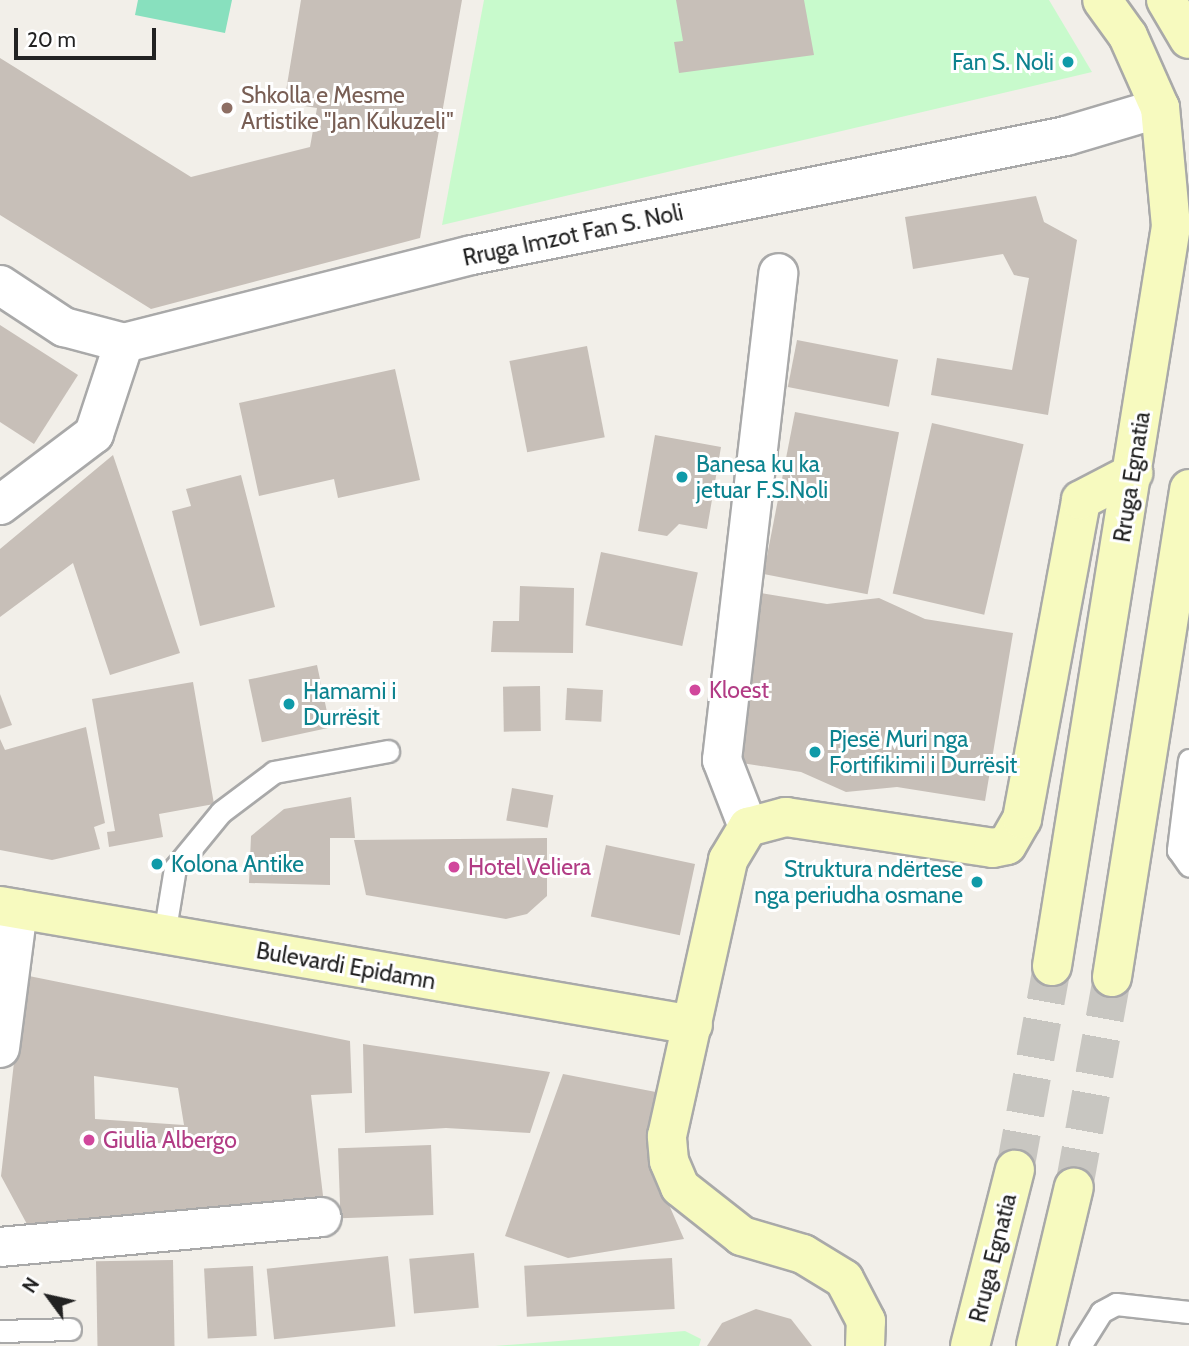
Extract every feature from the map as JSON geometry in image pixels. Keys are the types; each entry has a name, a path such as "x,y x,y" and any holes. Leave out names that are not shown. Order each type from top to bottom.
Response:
{"main road":[{"name":"Rruga Egnatia","path":"1052,966 1171,226 1160,108 1128,36 1102,0"},
{"path":"1166,0 1189,39"},
{"path":"865,1346 866,1321 844,1279 803,1254 742,1236 680,1187 667,1136 728,860 748,827 786,817 993,848 1007,845 1022,819 1081,500 1133,473"},
{"path":"1112,977 1189,489"},
{"name":"Bulevardi Epidamn","path":"9,908 692,1025"},
{"name":"Rruga Egnatia","path":"970,1346 1014,1170"},
{"path":"1036,1346 1074,1187"}],"street":[{"name":"Rruga Imzot Fan S. Noli","path":"0,285 64,327 124,343 472,255 1066,135 1160,108"},
{"path":"748,827 722,760 778,272"},
{"path":"0,505 94,434 124,343"},
{"path":"0,1048 9,908"},
{"path":"0,1247 322,1217"}],"lane":[{"path":"164,935 175,868 221,813 274,772 388,751"},
{"path":"1189,760 1178,850 1189,866"},
{"path":"1080,1346 1101,1312 1116,1304 1189,1311"},
{"path":"0,1331 70,1329"}],"green space":[{"path":"138,0 232,0 225,33 135,15"},
{"path":"484,0 1049,0 1092,72 442,225"},
{"path":"685,1331 701,1339 699,1346 495,1346"}],"building":[{"name":"Shkolla e Mesme Artistike \"Jan Kukuzeli\"","path":"301,0 462,0 420,238 151,309 0,215 0,58 191,177 310,147 317,108 284,103"},
{"path":"676,0 804,0 814,55 679,73 674,42 683,41"},
{"path":"1036,196 1044,222 1077,240 1048,415 931,395 937,358 1012,370 1029,278 1014,275 1003,254 913,269 905,217"},
{"path":"0,325 78,375 34,444 0,422"},
{"path":"797,340 898,360 889,407 788,387"},
{"path":"587,346 605,437 527,452 509,361"},
{"path":"395,369 420,480 338,498 334,479 259,496 239,403"},
{"path":"795,412 899,432 868,594 764,574"},
{"path":"932,423 1024,444 984,615 893,594"},
{"name":"Banesa ku ka jetuar F.S.Noli","path":"655,435 721,447 707,529 679,524 667,536 638,531"},
{"path":"113,455 180,653 110,675 73,563 0,617 0,549"},
{"path":"241,475 275,607 200,626 172,511 191,506 186,489"},
{"path":"601,552 698,573 682,646 585,625"},
{"path":"520,586 574,588 573,653 491,652 493,621 519,621"},
{"path":"749,591 827,604 879,598 925,619 1013,633 985,801 897,787 846,792 801,772 722,760"},
{"name":"Hamami i Durrësit","path":"317,665 330,728 262,742 249,680"},
{"path":"193,682 214,804 159,814 163,837 109,847 107,832 115,831 92,699"},
{"path":"540,686 541,731 504,732 503,687"},
{"path":"567,688 603,690 601,722 565,720"},
{"path":"0,694 12,725 0,729"},
{"path":"86,727 105,823 94,827 100,849 52,860 0,850 0,739 5,750"},
{"path":"512,788 553,795 548,828 506,820"},
{"path":"351,797 355,838 330,838 330,885 249,883 251,836 284,809"},
{"name":"Hotel Veliera","path":"547,838 547,896 527,914 506,919 366,895 354,840"},
{"path":"606,845 695,864 680,935 591,916"},
{"path":"24,975 350,1041 352,1093 311,1095 324,1204 28,1226 1,1176","holes":["94,1076 178,1088 184,1125 95,1119"]},
{"path":"363,1044 550,1072 530,1133 446,1128 365,1133"},
{"path":"563,1074 661,1093 648,1157 684,1239 568,1258 505,1236"},
{"path":"431,1145 433,1215 340,1218 338,1148"},
{"path":"474,1253 479,1308 414,1313 409,1259"},
{"path":"388,1256 395,1327 274,1339 267,1269"},
{"path":"672,1258 675,1309 527,1317 524,1266"},
{"path":"173,1260 175,1346 97,1346 96,1261"},
{"path":"253,1266 257,1336 208,1338 204,1269"},
{"path":"756,1309 791,1319 812,1346 707,1346 722,1323"}],"tunnel":[{"path":"1015,1170 1052,966"},
{"path":"1074,1187 1112,977"}],"place":[{"name":"Fan S. Noli","path":"1068,62"},
{"name":"Shkolla e Mesme Artistike \"Jan Kukuzeli\"","path":"227,108"},
{"name":"Banesa ku ka jetuar F.S.Noli","path":"682,477"},
{"name":"Kloest","path":"695,690"},
{"name":"Hamami i Durrësit","path":"289,704"},
{"name":"Pjesë Muri nga Fortifikimi i Durrësit","path":"815,752"},
{"name":"Kolona Antike","path":"157,864"},
{"name":"Hotel Veliera","path":"454,867"},
{"name":"Struktura ndërtese nga periudha osmane","path":"977,882"},
{"name":"Giulia Albergo","path":"89,1140"}]}
